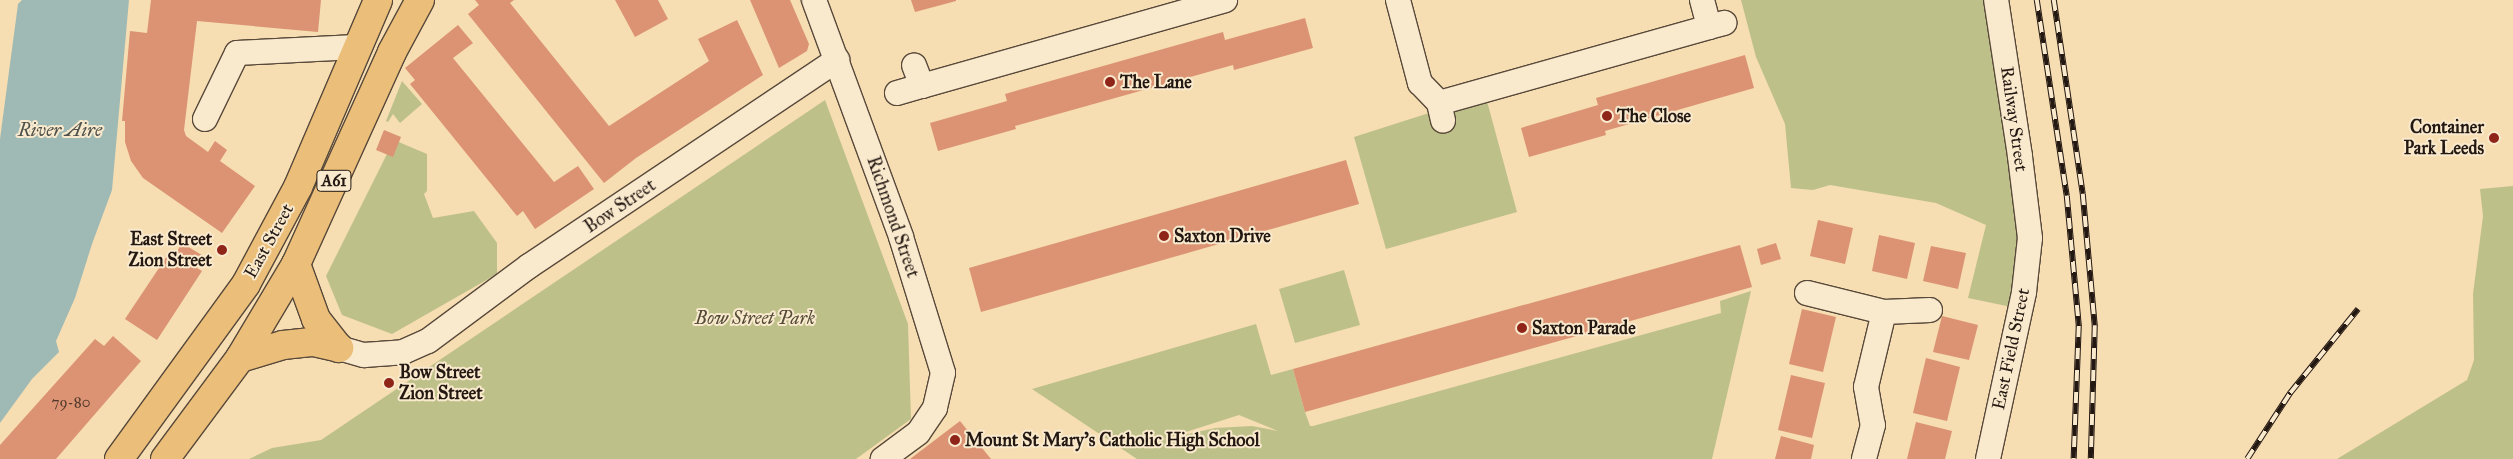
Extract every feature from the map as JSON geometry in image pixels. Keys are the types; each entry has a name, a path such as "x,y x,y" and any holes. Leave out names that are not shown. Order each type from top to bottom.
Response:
{"highway":[{"name":"East Street","path":"119,459 246,284 298,187 356,47 378,0"},
{"name":"East Street","path":"165,459 240,358 296,264 392,52 420,0"},
{"path":"296,264 316,320 339,348"},
{"path":"240,358 282,344 314,342 339,348"}],"street":[{"name":"Richmond Street","path":"814,0 901,237 943,373 934,408 918,433 884,459"},
{"path":"897,94 918,76 1225,0"},
{"path":"1398,0 1420,83 1441,112 1717,25 1702,0"},
{"name":"Railway Street","path":"1996,0 2020,156 2030,238"},
{"path":"205,119 237,53 356,47"},
{"name":"Bow Street","path":"339,348 364,355 403,352 428,341 529,266 837,60"},
{"name":"East Field Street","path":"1988,459 2024,292 2030,238"},
{"path":"1807,293 1884,312 1930,310"},
{"path":"1864,459 1872,426 1866,387 1884,312"}],"green space":[{"path":"1741,0 1996,0 2020,156 2021,309 1968,298 1986,225 1936,203 1830,185 1813,190 1791,188 1785,124 1756,57"},
{"path":"402,81 422,104 400,123 393,114 388,122 386,121"},
{"path":"1484,90 1517,212 1386,249 1354,137 1429,113"},
{"name":"Bow Street Park","path":"825,100 908,324 911,419 856,459 249,459 272,448 321,440"},
{"path":"394,140 427,154 427,191 424,194 433,218 474,211 497,243 497,274 392,334 342,315 326,276"},
{"path":"2513,186 2513,459 2337,459 2467,380 2474,360 2473,294 2483,216 2480,189"},
{"path":"1344,270 1360,325 1295,343 1279,289"},
{"path":"1751,291 1712,459 1137,459 1032,389 1256,324 1271,375 1293,369 1305,412 1310,426 1313,426 1721,313 1720,301","holes":["1239,415 1278,431 1252,426 1215,428 1161,440"]}],"water":[{"name":"River Aire","path":"22,0 129,0 112,190 75,298 56,341 59,352 32,379 0,423 0,139 18,4"}],"building":[{"path":"151,0 321,0 318,32 197,21 184,130 186,136 208,152 215,141 227,150 220,161 255,186 222,233 143,178 131,161 125,142 125,121 122,121 130,31 147,33"},
{"path":"475,0 514,0 510,3 609,126 709,61 698,39 737,20 763,75 636,158 604,183 468,14 479,5"},
{"path":"615,0 658,0 668,19 635,37"},
{"path":"750,0 790,0 809,44 807,51 779,68"},
{"path":"911,0 956,0 956,1 915,12"},
{"name":"The Lane","path":"1305,18 1313,48 1234,70 1233,65 1015,126 1016,129 938,151 930,123 1007,101 1005,94 1223,32 1225,40"},
{"path":"458,25 473,43 453,58 554,182 578,166 594,189 535,229 523,211 517,216 410,84 415,80 405,68"},
{"name":"The Close","path":"1745,55 1754,88 1605,131 1606,135 1529,157 1521,128 1598,105 1596,98"},
{"path":"384,130 401,137 393,157 376,150"},
{"name":"Saxton Drive","path":"1346,160 1359,204 981,312 969,268"},
{"path":"1818,220 1853,228 1845,264 1810,256"},
{"path":"1879,235 1915,243 1907,279 1872,271"},
{"path":"182,243 205,257 197,268 202,271 157,340 125,319 171,250 176,253"},
{"path":"1776,243 1781,259 1761,265 1757,249"},
{"name":"Saxton Parade","path":"1740,245 1752,287 1305,412 1293,369"},
{"path":"1931,246 1966,253 1958,289 1923,281"},
{"path":"1802,309 1836,317 1823,372 1789,364"},
{"path":"1942,316 1978,325 1969,360 1933,352"},
{"path":"113,336 141,361 56,459 0,459 0,445 95,339 104,346"},
{"path":"1926,358 1960,367 1947,421 1913,413"},
{"path":"1791,375 1825,383 1812,438 1778,430"},
{"name":"Mount St Mary's Catholic High School","path":"960,421 991,459 910,459"},
{"path":"1916,422 1952,431 1945,459 1907,459"},
{"path":"1781,436 1814,445 1811,459 1775,459"}],"railway":[{"path":"2037,0 2067,196 2079,326 2074,459"},
{"path":"2054,0 2083,194 2095,326 2091,459"},
{"path":"2247,459 2290,393 2358,309"}],"place":[{"name":"The Lane","path":"1110,82"},
{"name":"The Close","path":"1607,116"},
{"name":"Container Park Leeds","path":"2494,138"},
{"name":"Saxton Drive","path":"1164,236"},
{"name":"East Street Zion Street","path":"222,250"},
{"name":"Saxton Parade","path":"1522,328"},
{"name":"Bow Street Zion Street","path":"389,383"},
{"name":"Mount St Mary's Catholic High School","path":"955,440"}]}
